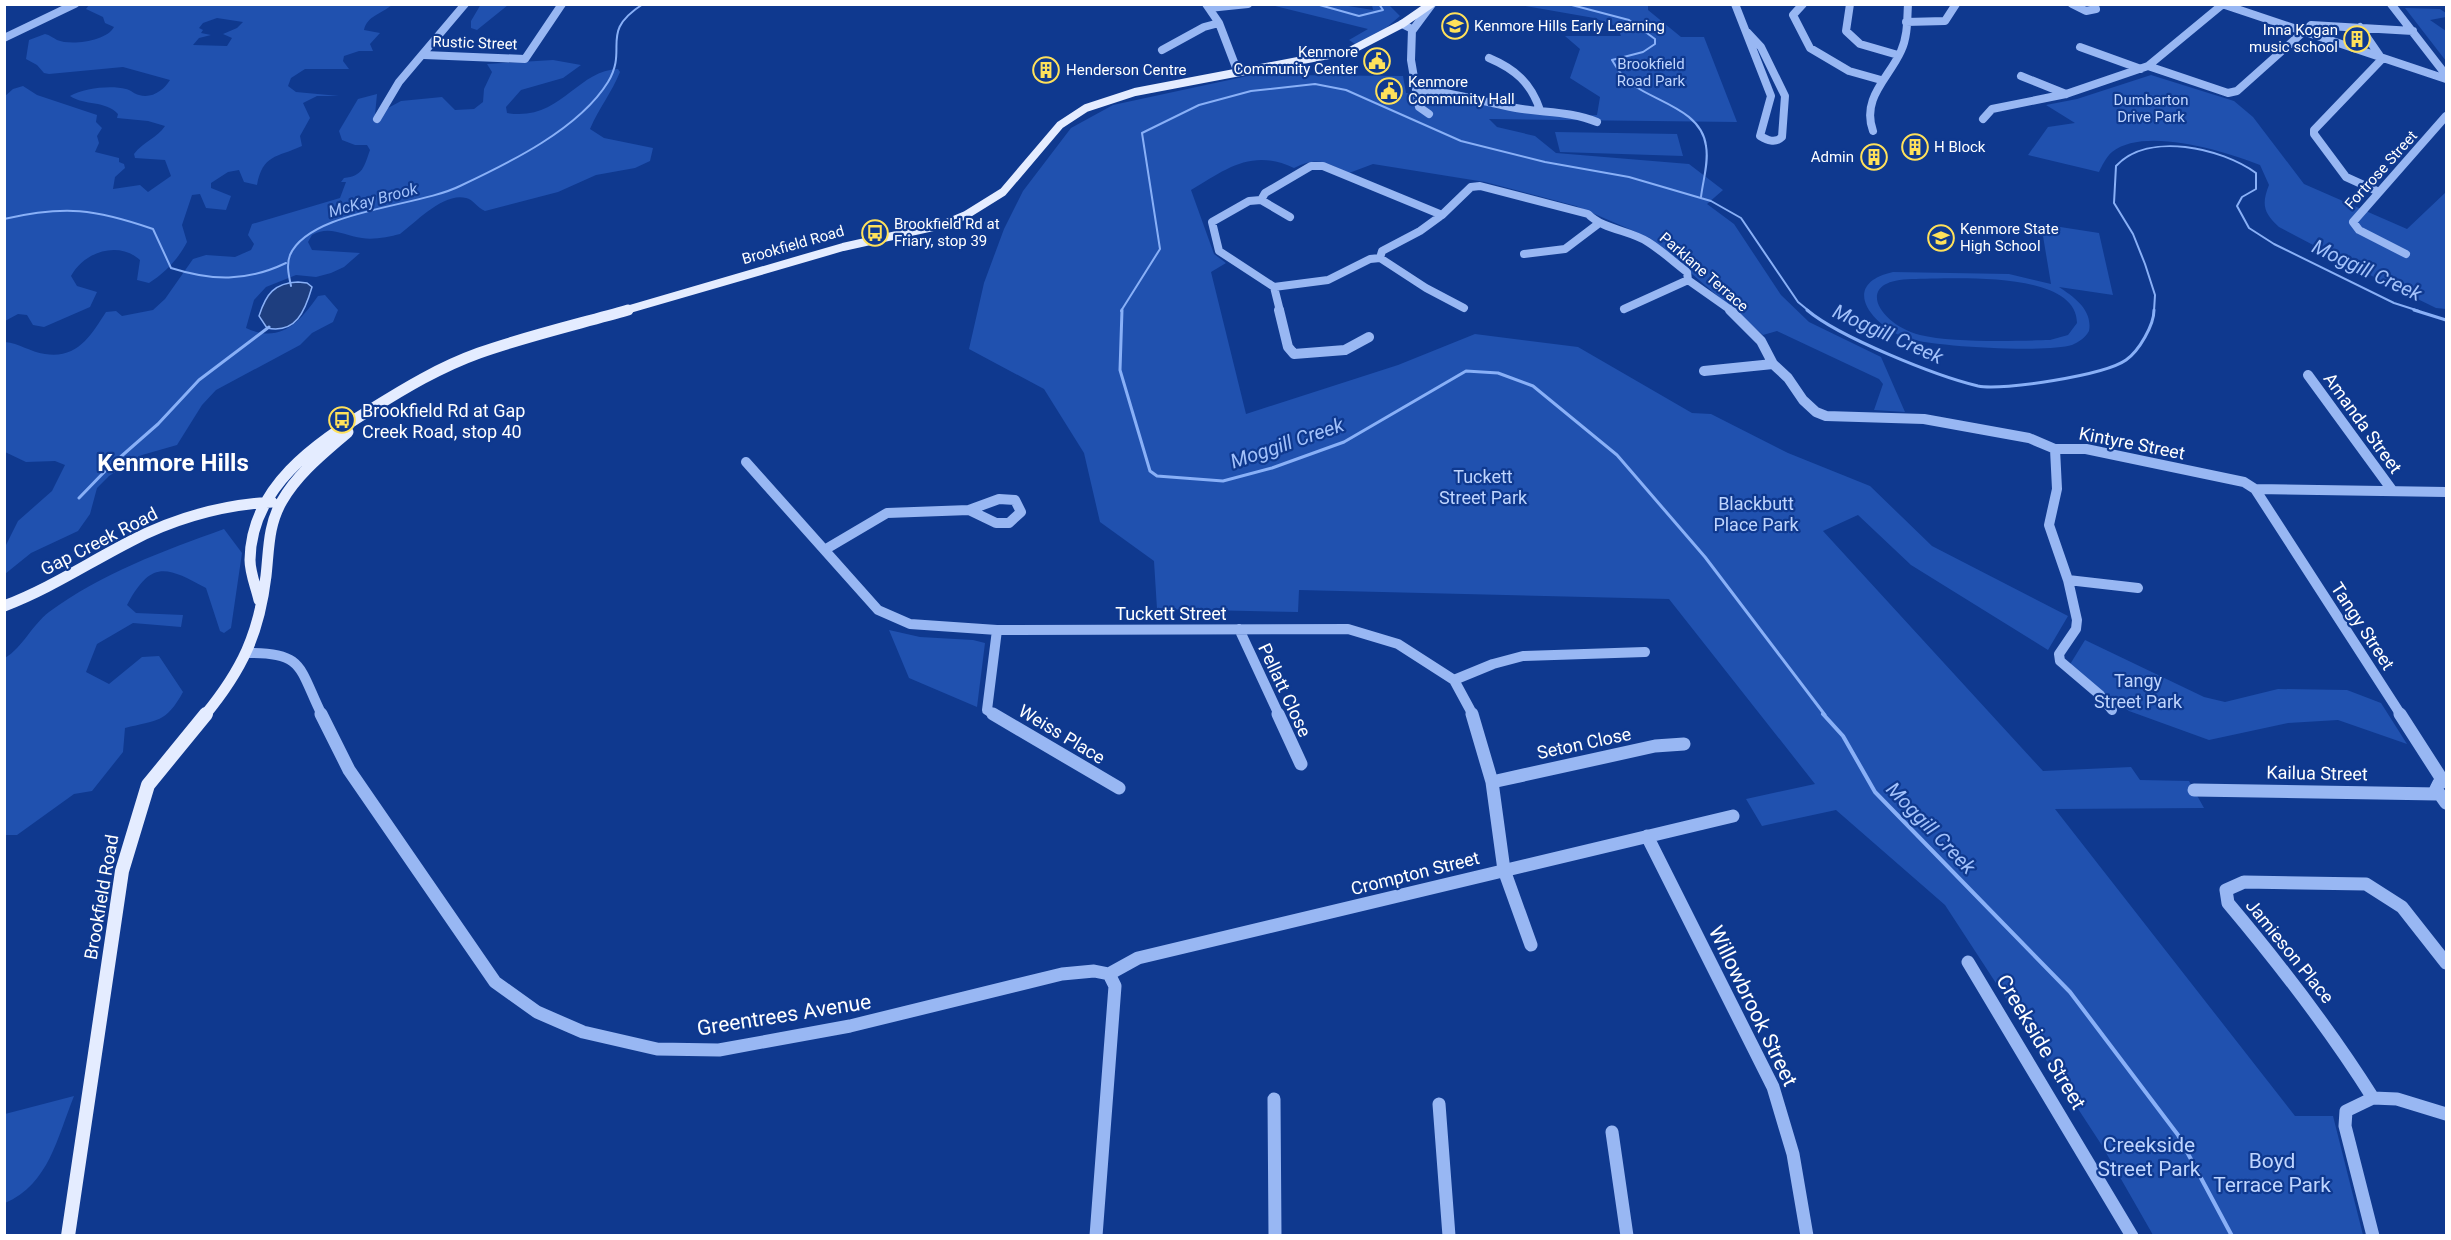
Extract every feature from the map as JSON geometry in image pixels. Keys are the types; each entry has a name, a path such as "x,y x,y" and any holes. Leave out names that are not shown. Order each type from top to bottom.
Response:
{"main road":[{"name":"Brookfield Road","path":"259,600 253,581 251,552 255,527 267,502 283,478 302,457 342,427 419,379 479,353 832,250 920,231 958,219 1003,192 1047,139 1074,114 1129,93 1238,70 1311,60 1350,51 1402,24 1431,4"},
{"name":"Brookfield Road","path":"68,1236 122,871 134,825 148,785 231,683 248,653 266,577 268,537 282,501 306,469 375,408"},
{"name":"Gap Creek Road","path":"4,606 45,589 163,527 217,509 282,501"}],"street":[{"path":"4,38 75,4"},
{"path":"377,119 399,82 465,4"},
{"name":"Rustic Street","path":"424,55 525,59 562,4"},
{"path":"1207,6 1248,4"},
{"path":"1429,114 1419,107 1411,60 1412,31 1431,4"},
{"path":"1735,4 1771,96 1760,136 1768,141 1779,140 1782,137 1785,96 1761,47 1747,32"},
{"path":"1803,4 1793,15 1807,45 1849,71 1881,80"},
{"path":"1850,4 1846,31 1860,44 1898,55"},
{"path":"1872,131 1868,118 1881,80 1901,51 1908,4"},
{"path":"1906,22 1945,21 1956,4"},
{"path":"2072,4 2086,11 2096,9 2094,4"},
{"path":"2391,4 2446,77"},
{"path":"1983,118 1992,109 2066,94 2145,68 2223,5 2382,60 2446,77"},
{"path":"1207,6 1219,23 1238,70"},
{"path":"1162,50 1204,27 1219,23"},
{"path":"1402,24 1410,27 1412,31"},
{"path":"2080,47 2228,93 2237,91 2313,24 2413,31"},
{"path":"2360,27 2382,60"},
{"path":"1489,58 1526,79 1533,89 1540,110"},
{"path":"2379,192 2346,177 2336,166 2314,130 2382,60"},
{"path":"2021,76 2066,94"},
{"path":"1416,90 1442,90 1518,108 1582,115 1597,122"},
{"name":"Fortrose Street","path":"2406,254 2359,230 2353,222 2446,116"},
{"path":"1261,200 1265,193 1311,166 1323,166 1442,215"},
{"name":"Parklane Terrace","path":"1442,215 1471,187 1480,186 1588,214 1598,224 1613,226 1648,242 1687,272 1688,280 1703,287 1750,327 1770,353 1773,364 1785,372 1813,412"},
{"path":"1290,217 1261,200 1250,201 1212,222 1211,227 1219,251 1275,287 1328,280 1370,259 1380,258 1426,288 1464,308"},
{"path":"1380,258 1382,251 1420,231 1442,215"},
{"path":"1524,254 1554,254 1571,248 1598,224"},
{"path":"1624,309 1688,280"},
{"path":"1275,287 1288,347 1294,354 1345,350 1369,337"},
{"path":"1704,371 1773,364"},
{"name":"Amanda Street","path":"2308,375 2392,490"},
{"name":"Kintyre Street","path":"1813,412 1826,416 1924,419 2029,438 2055,449 2086,449 2244,482 2255,489 2446,492"},
{"path":"2055,449 2057,489 2049,525 2068,580 2077,620 2076,629 2059,654 2060,661 2100,695 2112,710"},
{"name":"Tuckett Street","path":"746,462 879,609 910,624 998,630 1348,629 1398,644 1455,680"},
{"name":"Tangy Street","path":"2255,489 2445,781"},
{"path":"826,549 887,513 969,510"},
{"path":"2068,580 2138,588"},
{"name":"Pellatt Close","path":"1239,629 1301,765"},
{"name":"Weiss Place","path":"998,630 987,710 1119,788"},
{"path":"1531,945 1503,870 1492,782 1476,720 1455,680 1505,659 1534,654 1627,656 1645,652"},
{"name":"Greentrees Avenue","path":"248,653 275,653 295,661 350,770 495,982 512,997 570,1030 596,1038 661,1049 715,1050 855,1027 1062,974 1094,970 1110,974"},
{"name":"Seton Close","path":"1492,782 1655,746 1684,744"},
{"name":"Kailua Street","path":"2194,790 2442,798 2436,785 2445,781"},
{"name":"Crompton Street","path":"1110,974 1138,958 1733,816"},
{"name":"Willowbrook Street","path":"1647,836 1773,1087 1793,1154 1807,1236"},
{"name":"Jamieson Place","path":"2373,1098 2326,1025 2288,974 2228,903 2226,890 2244,882 2366,884 2398,901 2446,963"},
{"name":"Creekside Street","path":"1968,962 2133,1236"},
{"path":"1096,1236 1115,986 1110,974"},
{"path":"2373,1236 2344,1126 2346,1112 2373,1098 2397,1100 2446,1114"},
{"path":"1274,1099 1275,1236"},
{"path":"1439,1104 1449,1236"},
{"path":"1612,1132 1627,1236"}],"green space":[{"path":"481,4 508,5 477,30 471,28 471,21"},
{"path":"89,5 392,5 371,18 366,25 364,30 380,33 370,44 373,51 359,51 344,56 343,61 349,69 305,69 291,78 288,86 296,92 339,96 317,96 303,103 310,118 300,136 302,146 267,162 257,185 244,182 239,170 228,172 211,183 211,188 231,196 226,210 206,208 200,194 192,195 182,225 187,242 176,259 161,275 149,283 137,280 140,260 122,251 102,252 84,261 71,276 77,286 97,292 90,307 44,327 33,325 27,315 18,314 5,321 4,97 13,89 23,86 37,95 97,115 96,122 102,128 97,136 99,143 95,152 119,158 119,162 124,164 125,168 115,177 113,189 140,185 148,192 171,176 165,160 135,158 134,154 165,126 148,121 117,118 118,114 107,107 70,96 90,89 113,87 148,96 161,90 170,80 123,67 49,74 44,73 37,65 26,59 29,40 45,34 63,42 79,42 104,36 114,27 105,23 103,17 86,9","holes":["217,18 243,22 237,28 223,34 232,38 227,46 193,45 199,38 211,35 201,33 203,30 199,28 203,23"]},
{"path":"1271,5 1342,5 1373,10 1372,5 1389,5 1400,16 1386,28 1355,44 1349,40 1368,29"},
{"path":"1520,5 1648,5 1648,10 1681,37 1704,37 1737,122 1489,119 1497,127 1535,136 1556,153 1689,164 1723,190 1707,204 1734,224 1781,295 1809,322 1881,357 1905,412 1874,410 1883,384 1879,379 1777,331 1763,335 1650,238 1576,206 1485,182 1373,164 1349,173 1316,161 1294,168 1265,160 1240,164 1191,190 1214,254 1226,263 1211,272 1246,414 1398,365 1475,334 1578,347 1692,413 1711,414 1788,453 1870,486 1932,546 2068,616 2048,650 1911,565 1858,515 1823,531 2043,771 2131,767 2140,780 2189,781 2204,808 2055,809 2295,1116 2333,1116 2363,1235 2153,1235 2101,1144 1945,905 1836,810 1762,826 1746,799 1815,784 1669,599 1299,590 1298,612 1157,609 1154,561 1100,522 1084,453 1044,389 969,349 984,283 1004,229 1023,191 1071,128 1113,105 1252,75 1403,76 1406,93 1448,95 1499,109 1580,116 1597,115 1600,97 1570,78 1580,49 1565,36 1621,36 1618,27 1594,18"},
{"path":"2405,8 2440,9 2446,13 2446,17 2430,20 2446,31 2446,61"},
{"path":"553,60 581,65 563,78 521,90 506,107 507,113 525,114 541,110 591,78 618,69 620,72 617,79 590,129 604,138 653,148 650,161 635,168 596,175 558,192 485,211 468,199 458,197 449,199 431,209 400,234 391,236 366,239 331,231 312,235 308,242 312,250 360,253 344,267 331,273 316,277 296,275 266,287 254,300 246,328 269,334 279,332 304,315 318,296 325,295 338,310 333,322 312,333 300,345 216,390 202,405 177,445 142,455 109,476 97,488 90,514 78,531 31,553 5,574 4,549 18,521 52,491 65,465 55,461 26,462 5,452 5,342 45,354 66,353 75,349 89,337 106,312 116,311 122,316 153,310 165,299 193,259 206,255 235,257 251,250 254,244 248,235 252,224 340,198 346,182 341,182 344,178 362,170 370,150 367,145 355,145 342,140 339,131 358,99 377,94 375,115 401,101 442,97 455,110 474,109 483,102 484,89 492,72 487,64"},
{"name":"Dumbarton Drive Park","path":"2151,75 2234,101 2253,117 2304,184 2407,229 2446,192 2446,309 2436,308 2393,287 2279,227 2265,208 2269,185 2260,165 2245,159 2206,148 2164,141 2144,141 2126,145 2110,154 2099,172 2028,155 2048,127 2075,123 2046,105 2077,99"},
{"path":"1555,132 1677,134 1683,156 1560,152"},
{"path":"2041,224 2099,233 2113,295 2059,287 2081,305 2088,317 2089,331 2082,340 2072,345 2014,349 1916,341 1891,331 1880,323 1866,304 1864,294 1868,285 1877,278 1893,272 2009,274 2051,284","holes":["1980,279 2034,285 2056,293 2071,306 2077,323 2068,335 2050,340 1966,340 1920,335 1893,322 1878,304 1877,295 1882,287 1893,281"]},
{"path":"224,529 242,553 231,628 224,633 220,631 206,588 170,572 160,571 144,580 127,605 136,613 183,615 181,627 133,623 97,644 86,672 109,684 142,657 159,656 183,692 171,710 160,719 125,728 123,752 92,791 74,794 17,835 5,835 5,658 17,648 37,623 69,598 112,574"},
{"path":"889,630 920,637 973,640 985,643 977,707 909,678"},
{"name":"Tangy Street Park","path":"2085,640 2204,697 2225,702 2278,689 2347,690 2381,703 2407,744 2338,720 2288,723 2209,740 2129,711 2069,666"},
{"path":"74,1096 50,1158 42,1172 20,1195 5,1203 5,1114"}],"shaded area":[{"path":"298,282 307,283 312,287 298,319 285,328 267,328 259,316 268,296 277,287"}],"waterway":[{"name":"McKay Brook","path":"291,286 288,267 290,255 301,240 319,228 342,219 460,186 542,143 580,115 608,82 614,70 616,41 622,24 629,14 643,4"},
{"name":"McKay Brook","path":"1316,4 1359,16 1383,10 1379,4"},
{"name":"McKay Brook","path":"1568,4 1629,20 1655,39 1655,44 1643,52 1612,60 1629,82 1687,116 1703,134 1707,152 1701,197"},
{"name":"Moggill Creek","path":"1121,311 1160,249 1142,133 1199,105 1251,91 1315,84 1346,90 1461,141 1545,162 1629,177 1711,201 1741,218 1798,302 1809,311"},
{"name":"Moggill Creek","path":"2154,311 2155,295 2145,264 2133,234 2114,203 2116,166 2130,155 2166,146 2185,147 2224,156 2256,173 2256,189 2242,197 2237,206 2249,228 2274,244 2394,303 2419,311"},
{"path":"4,219 45,212 80,211 132,222 153,229 171,268 201,275 243,276 257,274 286,263"},
{"name":"Moggill Creek","path":"1122,310 1120,370 1150,471 1157,476 1223,481 1272,468 1344,442 1466,371 1498,373 1533,386 1617,455 1705,557 1825,715"},
{"name":"Moggill Creek","path":"1807,310 1841,332 1914,365 1960,381 1991,387 2054,380 2115,366 2131,356 2141,344 2149,330 2154,310"},
{"name":"Moggill Creek","path":"2414,310 2446,320"},
{"name":"McKay Brook","path":"79,498 109,467 158,424 199,380 269,327"},
{"name":"Moggill Creek","path":"1823,714 1843,736 1875,792 2070,992 2178,1135 2232,1236"}],"place":[{"name":"Kenmore Hills Early Learning","path":"1455,26"},
{"name":"Inna Kogan music school","path":"2357,39"},
{"name":"Kenmore Community Center","path":"1377,61"},
{"name":"Henderson Centre","path":"1046,70"},
{"name":"Kenmore Community Hall","path":"1389,91"},
{"name":"H Block","path":"1915,147"},
{"name":"Admin","path":"1874,157"},
{"name":"Brookfield Rd at Friary, stop 39","path":"875,233"},
{"name":"Kenmore State High School","path":"1941,238"},
{"name":"Brookfield Rd at Gap Creek Road, stop 40","path":"342,420"}],"district":[{"name":"Kenmore Hills","path":"173,463"}],"park label":[{"name":"Brookfield Road Park","path":"1651,72"},
{"name":"Tuckett Street Park","path":"1483,486"},
{"name":"Blackbutt Place Park","path":"1756,513"},
{"name":"Creekside Street Park","path":"2149,1157"},
{"name":"Boyd Terrace Park","path":"2272,1173"}]}
